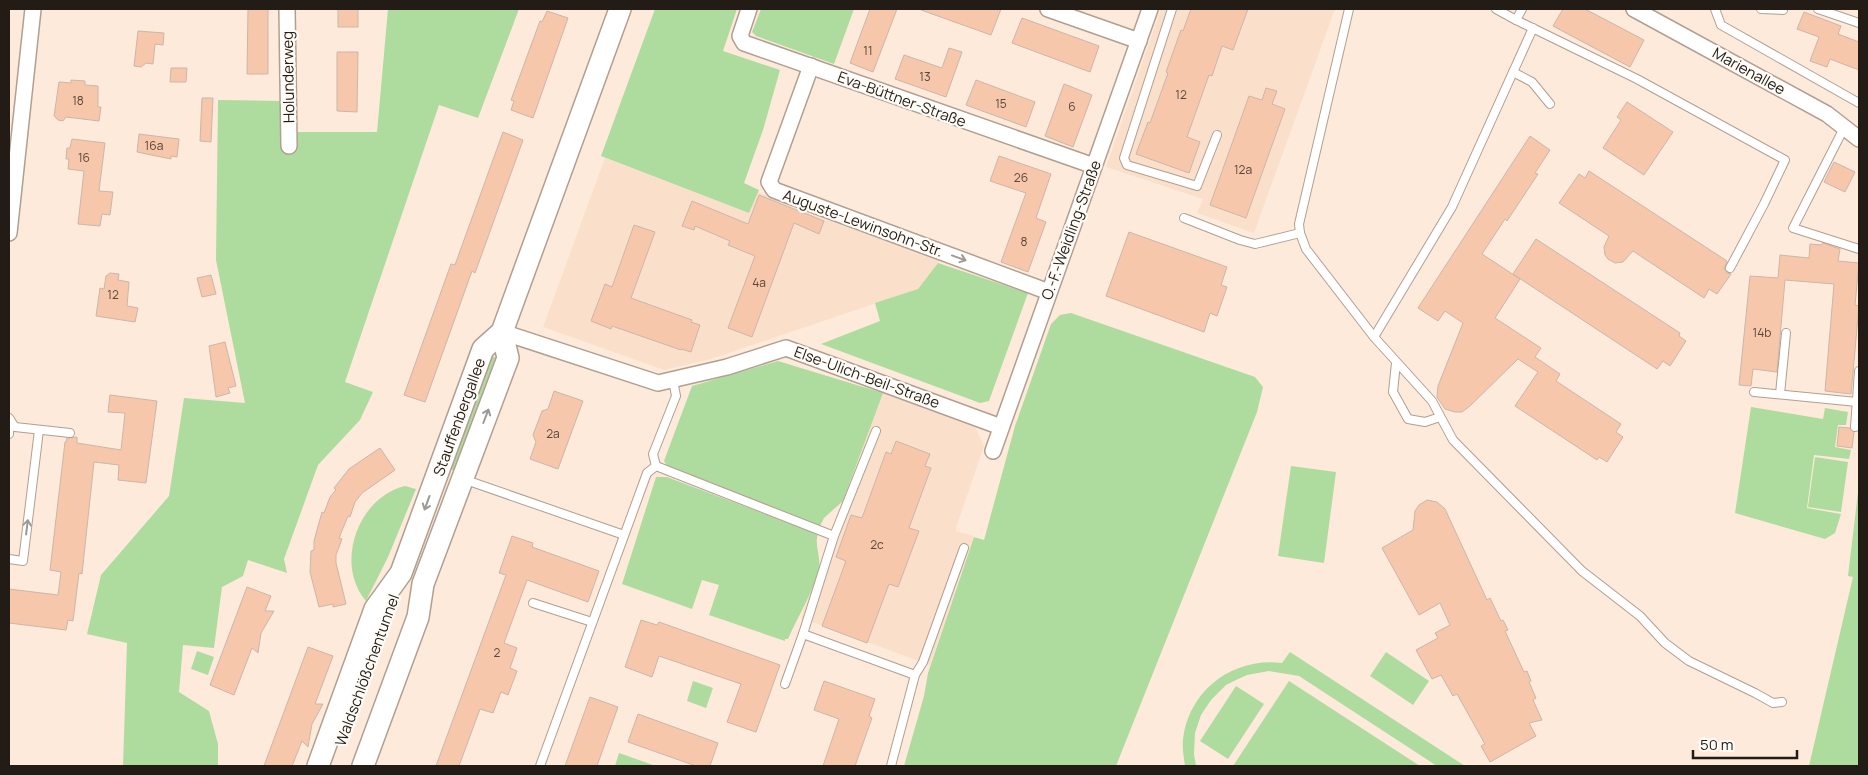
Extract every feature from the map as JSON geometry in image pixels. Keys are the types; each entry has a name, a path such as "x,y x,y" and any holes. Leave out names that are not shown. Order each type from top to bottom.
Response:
{"main road":[{"path":"502,332 620,9"},
{"name":"Stauffenbergallee","path":"363,766 418,617 423,584 508,358 502,332"},
{"name":"Stauffenbergallee","path":"318,766 375,609 401,573 484,349 502,332"},
{"name":"Waldschlößchentunnel","path":"332,766 389,612 401,573"},
{"name":"Waldschlößchentunnel","path":"349,766 406,613 423,584"}],"street":[{"path":"9,232 33,9"},
{"name":"Holunderweg","path":"287,9 289,146"},
{"name":"Eva-Büttner-Straße","path":"749,9 740,36 744,43 1094,166"},
{"path":"1048,9 1139,41"},
{"name":"O.-F.-Weidling-Straße","path":"993,451 1150,9"},
{"name":"Marienallee","path":"1634,9 1827,114 1859,139"},
{"name":"Auguste-Lewinsohn-Str.","path":"811,66 769,182 774,190 1049,292"},
{"name":"Else-Ulich-Beil-Straße","path":"502,332 658,383 727,367 786,348 1001,426"}],"lane":[{"path":"1172,9 1124,158 1127,165 1196,186 1217,135"},
{"path":"1349,9 1299,224 1306,249 1374,337 1432,401 1453,440 1582,571 1640,616 1665,643 1689,662 1773,703 1782,702"},
{"path":"1496,9 1637,80 1785,160 1730,268"},
{"path":"1516,20 1522,9"},
{"path":"1715,9 1720,25 1859,103"},
{"path":"1761,9 1783,10"},
{"path":"1818,9 1839,12 1859,23"},
{"path":"1374,337 1452,207 1533,28"},
{"path":"1513,72 1532,82 1550,104"},
{"path":"1844,126 1793,228 1859,249"},
{"path":"1184,218 1255,244 1300,232"},
{"path":"1780,394 1786,334"},
{"path":"1396,363 1393,392 1408,419 1425,422 1440,417"},
{"path":"1855,427 1859,371"},
{"path":"656,466 653,454 676,396 673,380"},
{"path":"1754,392 1857,402"},
{"path":"10,419 15,427 70,433"},
{"path":"9,434 10,419"},
{"path":"9,559 23,561 39,430"},
{"path":"785,684 804,634 834,536 876,430"},
{"path":"540,766 647,473 656,466"},
{"path":"656,466 834,536"},
{"path":"463,479 624,534"},
{"path":"891,766 915,675 923,662 964,548"},
{"path":"533,603 592,622"},
{"path":"804,634 915,675"}],"shaded area":[{"path":"1161,9 1335,9 1254,233 1197,213 1203,199 1106,167"},
{"path":"605,158 749,213 758,192 940,257 938,263 918,289 711,359 664,370 543,327"},
{"path":"883,393 975,427 984,446 955,531 974,536 930,665 801,618"}],"green space":[{"path":"388,9 519,9 478,118 439,105 345,382 373,392 360,420 318,465 284,559 287,573 248,560 243,576 222,587 214,648 183,645 179,692 209,711 218,744 218,766 123,766 127,643 87,634 101,575 169,496 184,398 245,403 216,260 218,100 281,101 282,146 294,132 377,132"},
{"path":"655,9 737,9 723,51 780,70 763,130 744,183 759,190 749,213 601,156"},
{"path":"761,9 854,9 834,64 756,36 752,32"},
{"path":"938,263 1028,293 989,401 980,403 821,344 880,321 875,303 918,289"},
{"path":"1071,313 1255,377 1263,387 1257,412 1116,766 904,766 924,696 928,673 974,537 984,540 1015,426 1051,324 1060,315"},
{"path":"489,355 497,358 455,471 448,468"},
{"path":"778,361 883,393 843,501 824,518 820,526 669,469 664,461 692,386"},
{"path":"1751,407 1823,419 1825,408 1848,412 1846,425 1838,425 1835,447 1851,450 1849,459 1814,455 1807,508 1841,514 1835,533 1825,539 1735,513"},
{"path":"1815,457 1848,462 1841,512 1808,507"},
{"path":"1291,466 1336,472 1324,563 1278,556"},
{"path":"656,477 667,477 818,534 819,568 809,595 788,639 785,639 785,641 709,615 719,585 702,580 692,609 622,584"},
{"path":"1859,484 1859,766 1809,766 1853,577 1848,576"},
{"path":"405,486 416,489 388,557 366,601 357,586 352,569 352,551 356,534 364,517 375,503 389,493"},
{"path":"197,651 214,657 208,675 191,669"},
{"path":"1290,652 1465,766 1437,766 1299,676 1269,671 1247,675 1226,685 1211,700 1201,715 1195,733 1194,754 1196,766 1185,766 1183,739 1187,721 1194,706 1204,692 1216,680 1231,671 1247,665 1282,663"},
{"path":"1386,652 1429,681 1413,705 1370,676"},
{"path":"693,681 713,688 706,708 687,701"},
{"path":"1289,681 1420,766 1233,766"},
{"path":"1236,686 1264,704 1228,759 1200,741"},
{"path":"619,753 656,766 615,766"}],"building":[{"path":"248,9 268,9 268,74 247,74"},
{"path":"338,9 358,9 358,27 338,27"},
{"path":"870,9 897,9 873,72 850,63"},
{"path":"922,9 1001,9 991,35"},
{"path":"1191,9 1248,9 1233,50 1222,46 1212,76 1209,75 1187,137 1200,142 1189,173 1136,154 1148,122 1150,123 1181,30 1183,31"},
{"path":"1563,9 1585,9 1644,40 1630,67 1553,26"},
{"path":"547,11 568,18 533,118 511,110 514,101 511,100 540,21 542,22"},
{"path":"1804,12 1841,26 1838,34 1859,42 1859,70 1830,59 1827,67 1810,61 1819,37 1797,29"},
{"path":"1022,18 1099,46 1090,72 1012,43"},
{"path":"138,31 164,33 163,45 155,44 153,64 146,63 141,67 134,66"},
{"path":"949,48 962,52 946,97 895,79 904,55 942,68"},
{"path":"337,52 358,52 357,112 337,111"},
{"path":"171,68 187,68 186,82 170,82"},
{"path":"71,80 85,81 85,85 98,86 98,107 101,107 99,121 66,117 63,121 58,120 54,116 59,82 71,83"},
{"path":"976,80 1035,102 1026,127 966,105"},
{"path":"1064,84 1092,95 1073,147 1045,136"},
{"path":"1266,88 1277,91 1272,104 1285,109 1246,218 1210,205 1249,96 1262,100"},
{"path":"202,98 213,98 211,142 200,141"},
{"path":"1627,102 1673,132 1644,175 1603,148 1621,120 1617,117"},
{"path":"503,132 523,140 475,273 472,271 425,402 404,395 451,264 455,265"},
{"path":"139,134 179,139 177,157 171,156 171,159 137,152"},
{"path":"1530,136 1550,150 1535,173 1538,174 1507,221 1505,219 1482,254 1520,279 1495,318 1541,348 1535,357 1560,374 1556,381 1621,424 1616,432 1623,437 1607,462 1599,457 1597,460 1515,406 1538,372 1518,359 1462,412 1445,409 1437,397 1438,386 1463,323 1445,311 1438,321 1418,308"},
{"path":"72,139 105,143 99,191 113,192 110,215 102,214 100,226 78,224 84,171 68,169 69,159 66,159 67,148 70,148"},
{"path":"999,156 1051,174 1036,218 1046,222 1028,272 1001,262 1026,193 990,181"},
{"path":"1834,162 1855,172 1845,192 1824,182"},
{"path":"1589,171 1727,261 1724,269 1727,273 1731,274 1717,294 1709,289 1704,298 1633,251 1623,262 1615,263 1608,259 1605,255 1604,247 1609,236 1559,203 1579,174 1585,178"},
{"path":"759,195 824,221 819,234 794,223 752,337 728,328 755,256 728,245 730,241 695,226 694,230 682,226 692,201 748,224"},
{"path":"634,225 655,232 631,298 692,320 691,322 700,325 691,352 612,326 611,329 591,321 605,284 612,287"},
{"path":"1129,232 1227,267 1221,285 1227,287 1217,316 1210,313 1204,332 1106,296"},
{"path":"1536,239 1680,333 1679,336 1686,341 1670,366 1663,361 1657,369 1513,274"},
{"path":"1823,243 1840,249 1838,261 1859,263 1855,305 1859,306 1851,394 1825,391 1834,284 1785,280 1777,372 1753,369 1751,386 1739,385 1750,276 1778,278 1780,255 1809,258 1810,244 1821,245"},
{"path":"110,273 119,274 118,280 129,282 127,306 138,308 135,322 96,316 100,288 104,289 106,276"},
{"path":"211,275 216,294 202,297 197,278"},
{"path":"225,342 236,386 228,388 230,393 216,397 209,346"},
{"path":"554,391 583,401 558,469 530,459 536,442 533,435 542,411 548,409"},
{"path":"110,395 157,401 146,483 118,480 119,465 94,462 82,574 79,573 73,621 68,620 66,630 9,623 9,589 58,595 61,572 50,570 65,442 67,438 77,437 77,443 121,450 125,413 108,412"},
{"path":"1839,427 1850,428 1854,432 1852,448 1837,446"},
{"path":"896,441 930,454 925,466 931,468 909,528 919,531 898,587 889,584 867,643 822,626 846,561 836,557 851,515 862,518 886,452 891,454"},
{"path":"380,448 395,470 362,493 355,502 350,517 348,516 339,538 342,539 336,555 336,563 346,604 333,607 333,604 319,607 310,572 311,551 314,550 314,541 322,512 324,513 330,497 336,490 334,488 349,469"},
{"path":"1427,500 1437,502 1445,509 1487,600 1490,598 1501,621 1503,620 1508,630 1505,631 1524,672 1527,671 1531,681 1529,682 1536,698 1533,700 1542,720 1529,723 1536,736 1490,762 1481,746 1485,744 1457,694 1453,696 1441,675 1432,679 1416,650 1438,638 1435,633 1450,625 1440,603 1419,615 1382,548 1413,530 1415,511 1419,505"},
{"path":"512,536 533,543 532,547 599,571 588,602 527,580 504,643 517,648 510,668 517,671 508,695 501,692 493,713 480,709 459,766 436,766 506,575 499,573"},
{"path":"247,587 271,596 265,611 274,611 261,633 258,653 252,648 234,695 210,685"},
{"path":"641,620 657,625 659,622 780,665 756,732 727,722 741,684 659,656 652,677 625,667"},
{"path":"308,647 333,656 315,704 323,704 312,724 308,747 302,741 292,766 264,766"},
{"path":"824,681 875,699 869,716 872,718 855,766 823,766 839,719 814,710"},
{"path":"590,697 618,707 597,766 565,766"},
{"path":"638,714 718,743 710,766 696,766 628,742"}]}
